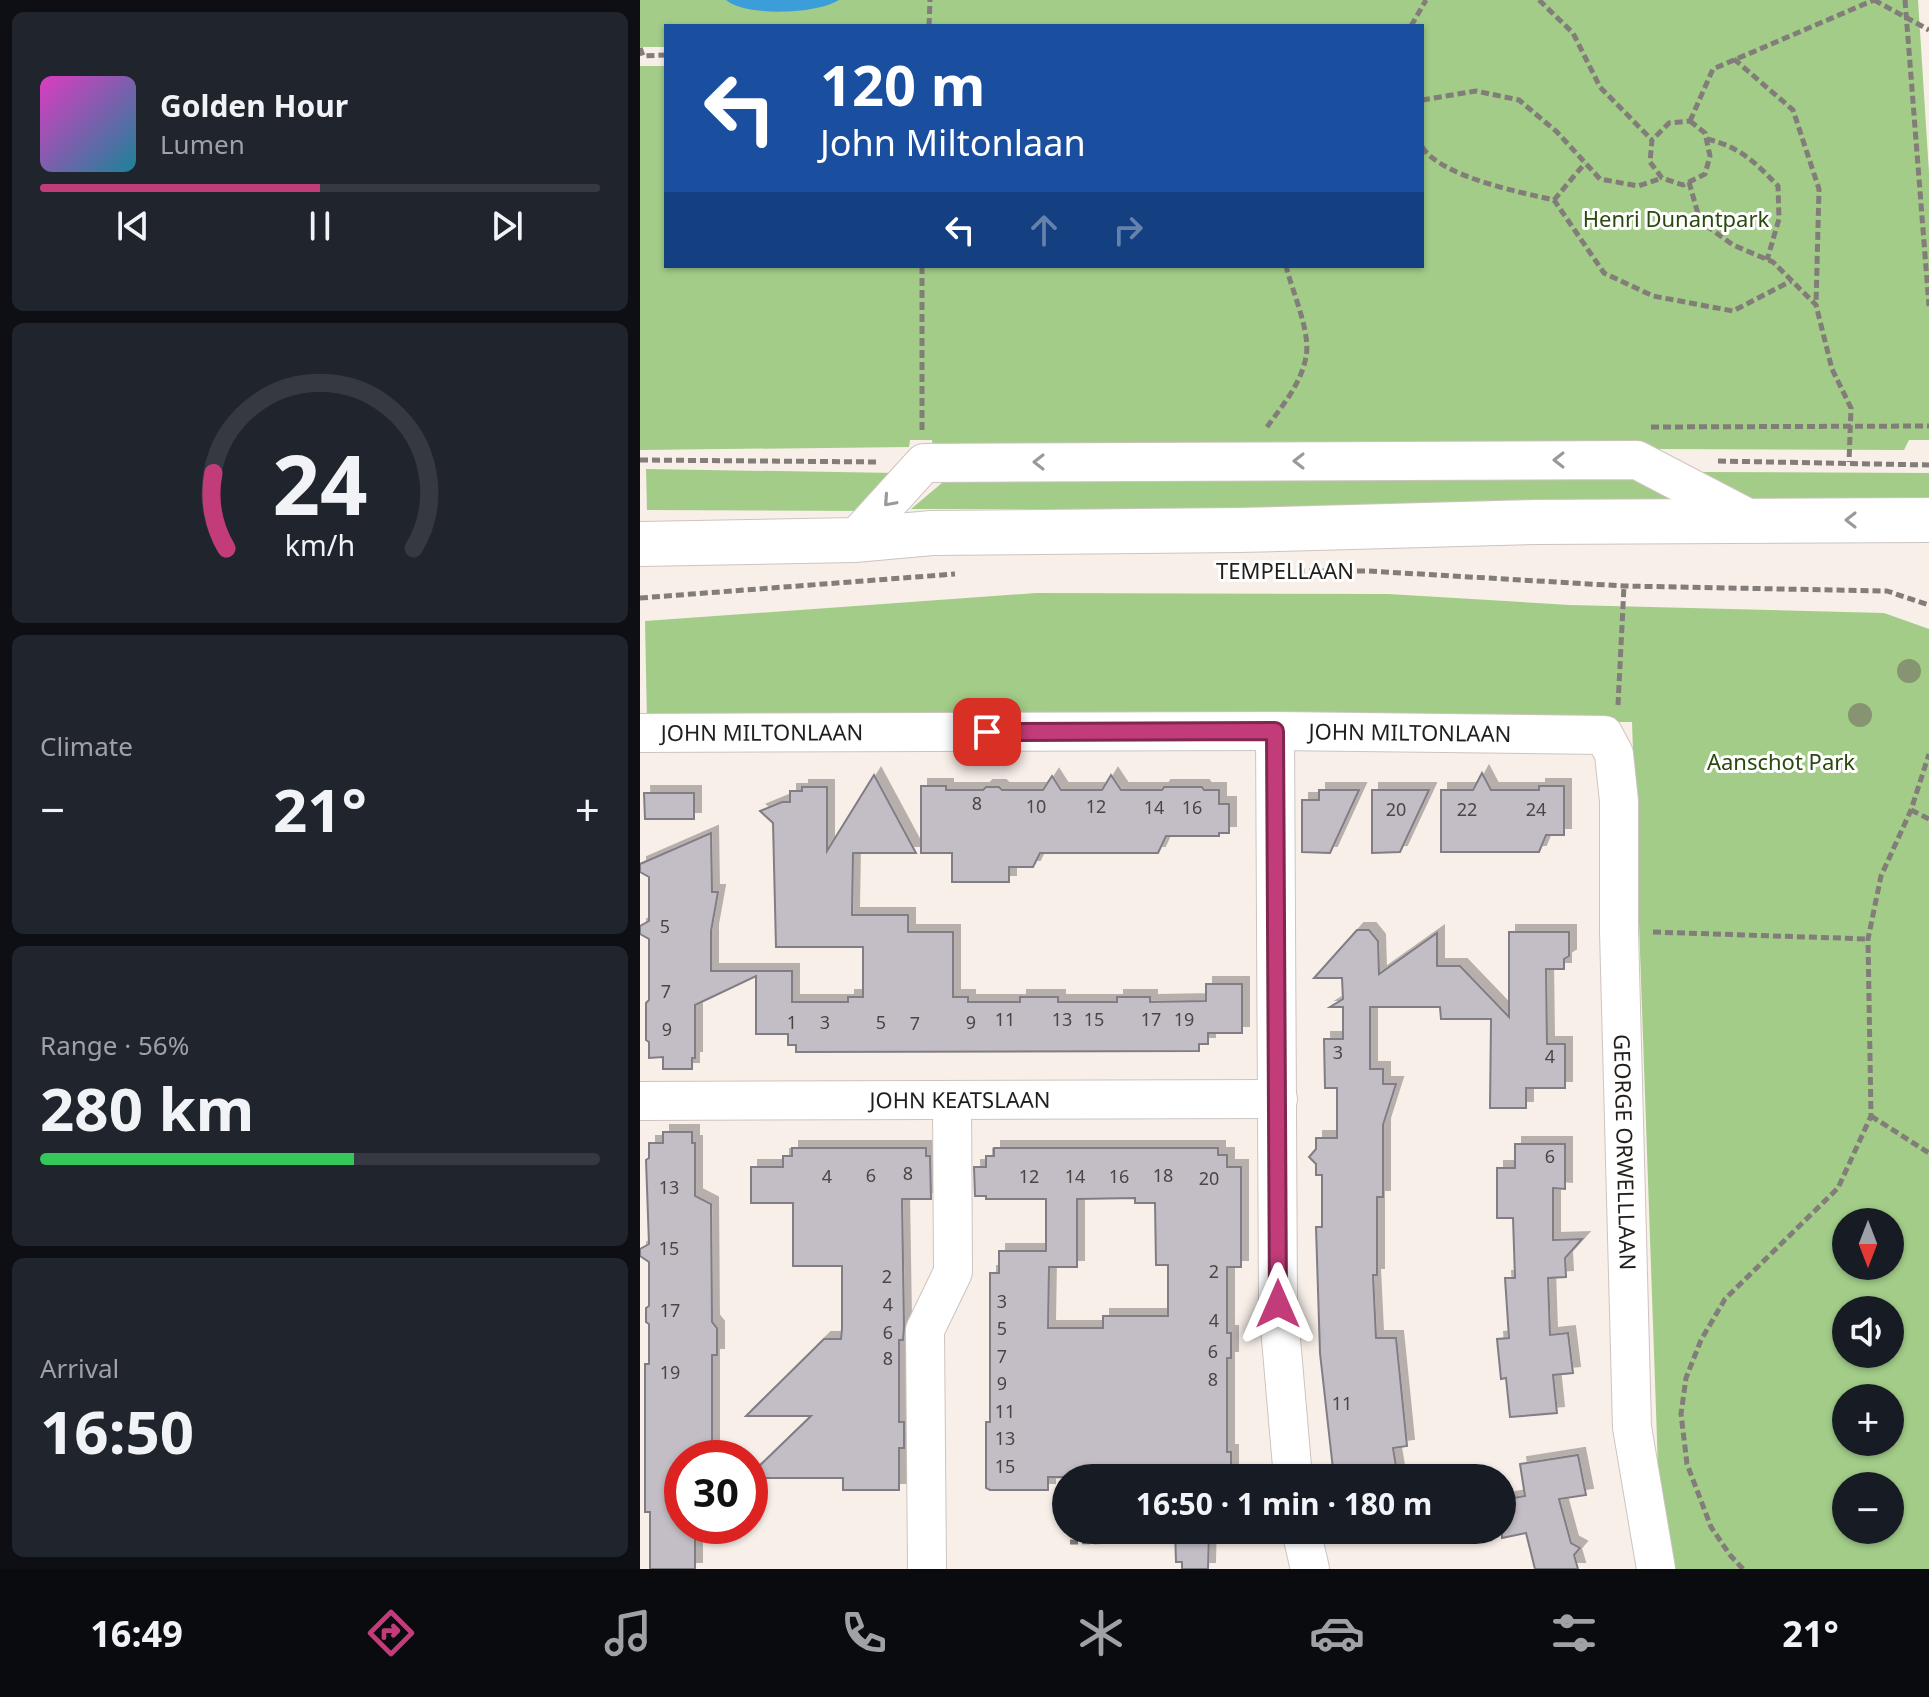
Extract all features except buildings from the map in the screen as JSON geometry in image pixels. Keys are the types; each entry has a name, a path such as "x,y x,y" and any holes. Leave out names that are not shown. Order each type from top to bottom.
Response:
{"main road":[{"name":"TEMPELLAAN","path":"640,544 854,540 932,533 1929,520"},
{"name":"TEMPELLAAN","path":"1240,530 1544,551 1929,548"}],"street":[{"path":"854,540 924,463 1637,460 1752,520"},
{"path":"1275,731 1278,1304 1292,1464"},
{"name":"JOHN MILTONLAAN","path":"640,733 1275,731 1604,735"},
{"name":"GEORGE ORWELLLAAN","path":"1604,735 1614,754 1619,801 1619,931 1632,1427 1656,1569"},
{"name":"JOHN KEATSLAAN","path":"640,1101 1278,1099"},
{"path":"927,1569 925,1330 953,1272 952,1100"}],"path":[{"path":"929,24 930,0"},
{"path":"1412,24 1426,0"},
{"path":"1539,0 1573,33 1600,87 1652,140"},
{"path":"1690,121 1713,69 1874,0 1929,30"},
{"path":"1905,0 1929,306"},
{"path":"640,48 643,56 664,55"},
{"path":"1734,59 1793,110 1819,189 1816,305 1832,369 1851,408 1849,462"},
{"path":"1424,100 1476,91 1519,100 1557,132 1600,179 1638,186 1662,178"},
{"path":"1690,121 1705,133 1710,156 1705,174 1683,185 1662,178 1650,162 1652,140 1669,123 1690,121"},
{"path":"1706,139 1731,145 1759,165 1778,186 1779,219 1767,260"},
{"path":"1424,150 1429,157 1490,186 1554,200 1604,273 1653,296 1733,311 1791,281"},
{"path":"1554,200 1585,163"},
{"path":"1689,182 1700,221 1733,245 1767,260 1816,305"},
{"path":"640,460 924,463 922,268"},
{"path":"1266,428 1293,390 1306,356 1304,329 1287,268"},
{"path":"922,425 937,425"},
{"path":"1713,461 1929,465"},
{"name":"TEMPELLAAN","path":"1258,571 1368,571 1624,586 1887,591 1929,605"},
{"path":"640,598 959,574"},
{"path":"1604,735 1617,723 1624,586"},
{"path":"1743,1569 1711,1527 1687,1464 1681,1414 1686,1378 1701,1340 1725,1299 1838,1188 1871,1116 1868,939 1881,876 1911,810 1929,754"},
{"path":"1911,810 1929,819"},
{"path":"1619,931 1868,939"},
{"path":"1871,1116 1929,1153"},
{"path":"1188,1544 1305,1546"}],"green space":[{"name":"Henri Dunantpark","path":"640,0 1918,0 1929,173 1929,440 1909,440 1904,450 933,446 932,440 910,440 909,447 640,450 640,66 664,66 664,268 1424,268 1424,24 664,24 664,47 640,47"},
{"path":"1628,468 1706,509 911,509 955,472"},
{"path":"646,469 896,473 868,511 647,510"},
{"path":"1702,472 1929,473 1929,507 1756,510"},
{"name":"Aanschot Park","path":"1037,593 1388,594 1570,605 1884,613 1929,629 1929,1569 1668,1569 1661,1554 1632,722 647,722 645,621"}],"water":[{"path":"726,0 839,0 815,8 782,12 749,9"}],"route":[{"path":"987,732 1275,731 1278,1304"}]}
